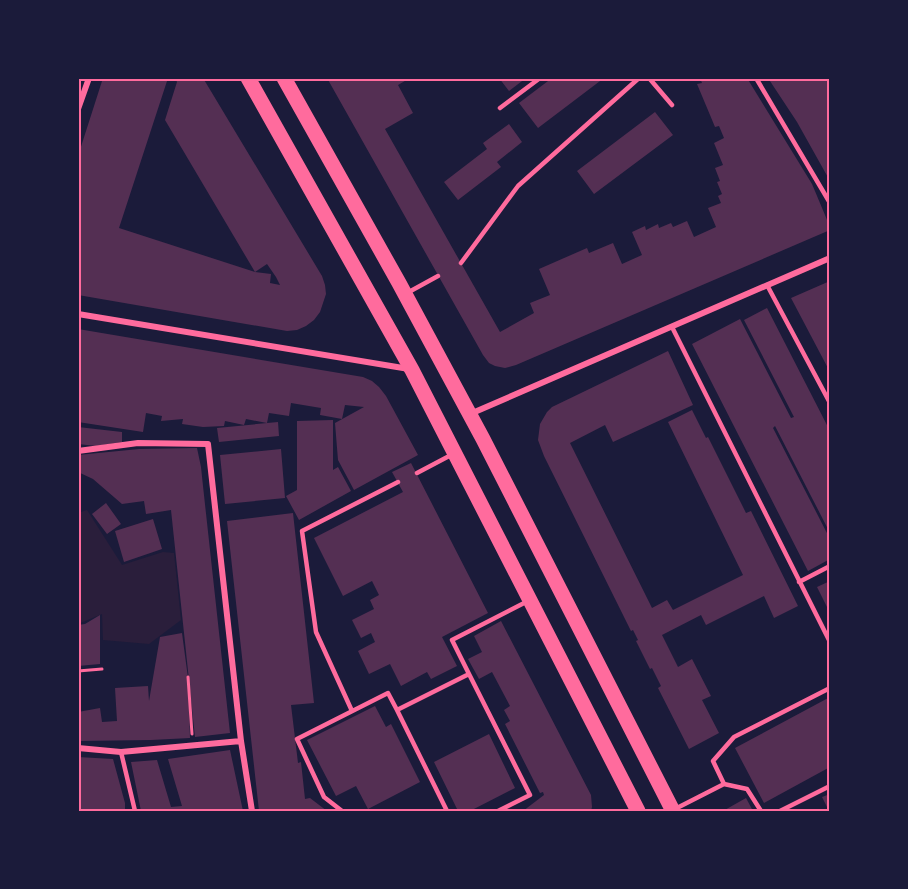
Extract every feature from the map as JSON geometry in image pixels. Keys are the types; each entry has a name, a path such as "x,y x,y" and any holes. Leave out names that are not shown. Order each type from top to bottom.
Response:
{"highway":[{"path":"248,78 412,370 638,811"},
{"path":"284,78 470,414 673,811"}],"street":[{"path":"78,109 88,78"},
{"path":"470,414 830,258"},
{"path":"78,314 412,370"},
{"path":"78,451 138,443 208,444 241,741 252,811"},
{"path":"78,748 121,752 241,741"}],"lane":[{"path":"500,108 540,78"},
{"path":"461,263 518,186 639,78"},
{"path":"649,78 672,105"},
{"path":"756,78 830,203"},
{"path":"405,294 438,276"},
{"path":"767,285 830,404"},
{"path":"672,327 830,642"},
{"path":"417,473 455,453"},
{"path":"352,711 316,632 302,531 398,482"},
{"path":"799,582 830,566"},
{"path":"498,811 530,795 452,640 530,600"},
{"path":"397,710 469,674"},
{"path":"724,784 713,761 734,737 830,688"},
{"path":"342,811 324,797 297,739 388,693 447,811"},
{"path":"121,752 135,811"},
{"path":"673,811 724,784 747,789 760,811"},
{"path":"780,811 830,786"}],"path":[{"path":"78,671 102,669"},
{"path":"188,677 193,745"}],"shaded area":[{"path":"87,510 122,565 163,552 174,553 181,620 149,644 103,640 102,614 78,624 78,513"}],"building":[{"path":"103,78 168,78 119,228 255,272 165,120 177,82 175,78 203,78 322,276 326,294 320,312 306,326 287,331 78,295 78,156","holes":["267,264 276,277 280,285 270,283 271,274 255,272"]},
{"path":"327,78 410,78 398,85 413,113 385,129 500,332 534,313 530,303 550,295 539,269 587,248 589,253 613,243 622,264 642,255 632,232 645,226 646,230 658,224 659,228 671,223 673,227 687,221 694,237 716,227 708,208 721,203 718,196 722,194 717,182 720,181 715,168 723,165 714,143 724,138 719,126 715,127 697,84 702,83 700,78 747,78 812,184 830,230 516,365 505,368 495,366 489,363 483,355"},
{"path":"499,78 526,78 509,91"},
{"path":"552,78 604,78 538,128 519,103"},
{"path":"768,78 830,78 830,181 797,122"},
{"path":"655,112 673,135 594,194 577,171"},
{"path":"509,124 522,142 497,162 501,167 458,200 444,182 487,149 483,143"},
{"path":"830,281 830,372 791,298"},
{"path":"767,308 830,431 830,533 775,426 773,428 830,539 830,559 808,571 692,344 740,319 791,418 794,417 744,320"},
{"path":"78,329 363,377 372,381 386,396 418,455 354,490 338,460 335,423 364,407 345,405 342,419 320,415 321,408 291,403 289,416 269,413 267,423 246,419 244,425 225,421 224,426 203,427 182,424 183,419 161,421 162,416 146,413 143,432 78,422"},
{"path":"668,351 693,405 613,442 605,425 570,443 652,608 667,600 673,610 743,575 668,422 692,410 746,513 751,511 798,606 774,618 764,596 706,625 701,615 662,635 678,667 692,659 711,696 702,700 719,733 689,749 658,688 661,686 636,641 638,640 633,630 631,631 538,440 540,424 552,407"},
{"path":"333,420 333,470 338,467 351,491 299,520 286,496 297,490 297,421"},
{"path":"278,422 279,436 219,442 217,428"},
{"path":"78,427 122,432 122,442 96,446 78,444"},
{"path":"197,448 230,733 195,737 171,510 146,514 144,501 122,504 93,479 78,472 78,455 139,449"},
{"path":"281,449 285,498 225,504 220,455"},
{"path":"411,463 488,613 442,637 457,666 431,679 427,672 401,686 390,664 369,674 358,651 375,642 371,633 361,638 352,620 374,609 370,600 379,595 372,581 343,596 314,538 403,492 392,472"},
{"path":"106,503 121,524 107,534 92,514"},
{"path":"293,513 314,703 291,705 305,799 310,798 327,811 259,811 227,521"},
{"path":"153,519 162,549 124,562 115,531"},
{"path":"830,581 830,613 817,587"},
{"path":"100,615 100,664 78,666 78,625 85,624"},
{"path":"501,621 591,795 591,811 523,811 544,795 543,792 540,793 505,724 510,721 504,710 510,706 492,672 479,679 468,659 482,652 474,636"},
{"path":"182,633 188,678 190,738 78,741 78,712 100,708 102,722 117,721 115,688 148,686 149,701 160,637"},
{"path":"830,697 830,767 764,803 735,748"},
{"path":"375,706 386,727 391,724 420,782 368,809 356,786 336,796 307,740"},
{"path":"489,734 515,788 470,811 458,811 434,762"},
{"path":"230,750 243,811 141,811 131,762 157,760 171,807 182,806 168,759"},
{"path":"78,757 113,759 125,811 78,811"},
{"path":"830,794 830,811 829,811 822,797"},
{"path":"746,798 753,811 723,811"}]}
